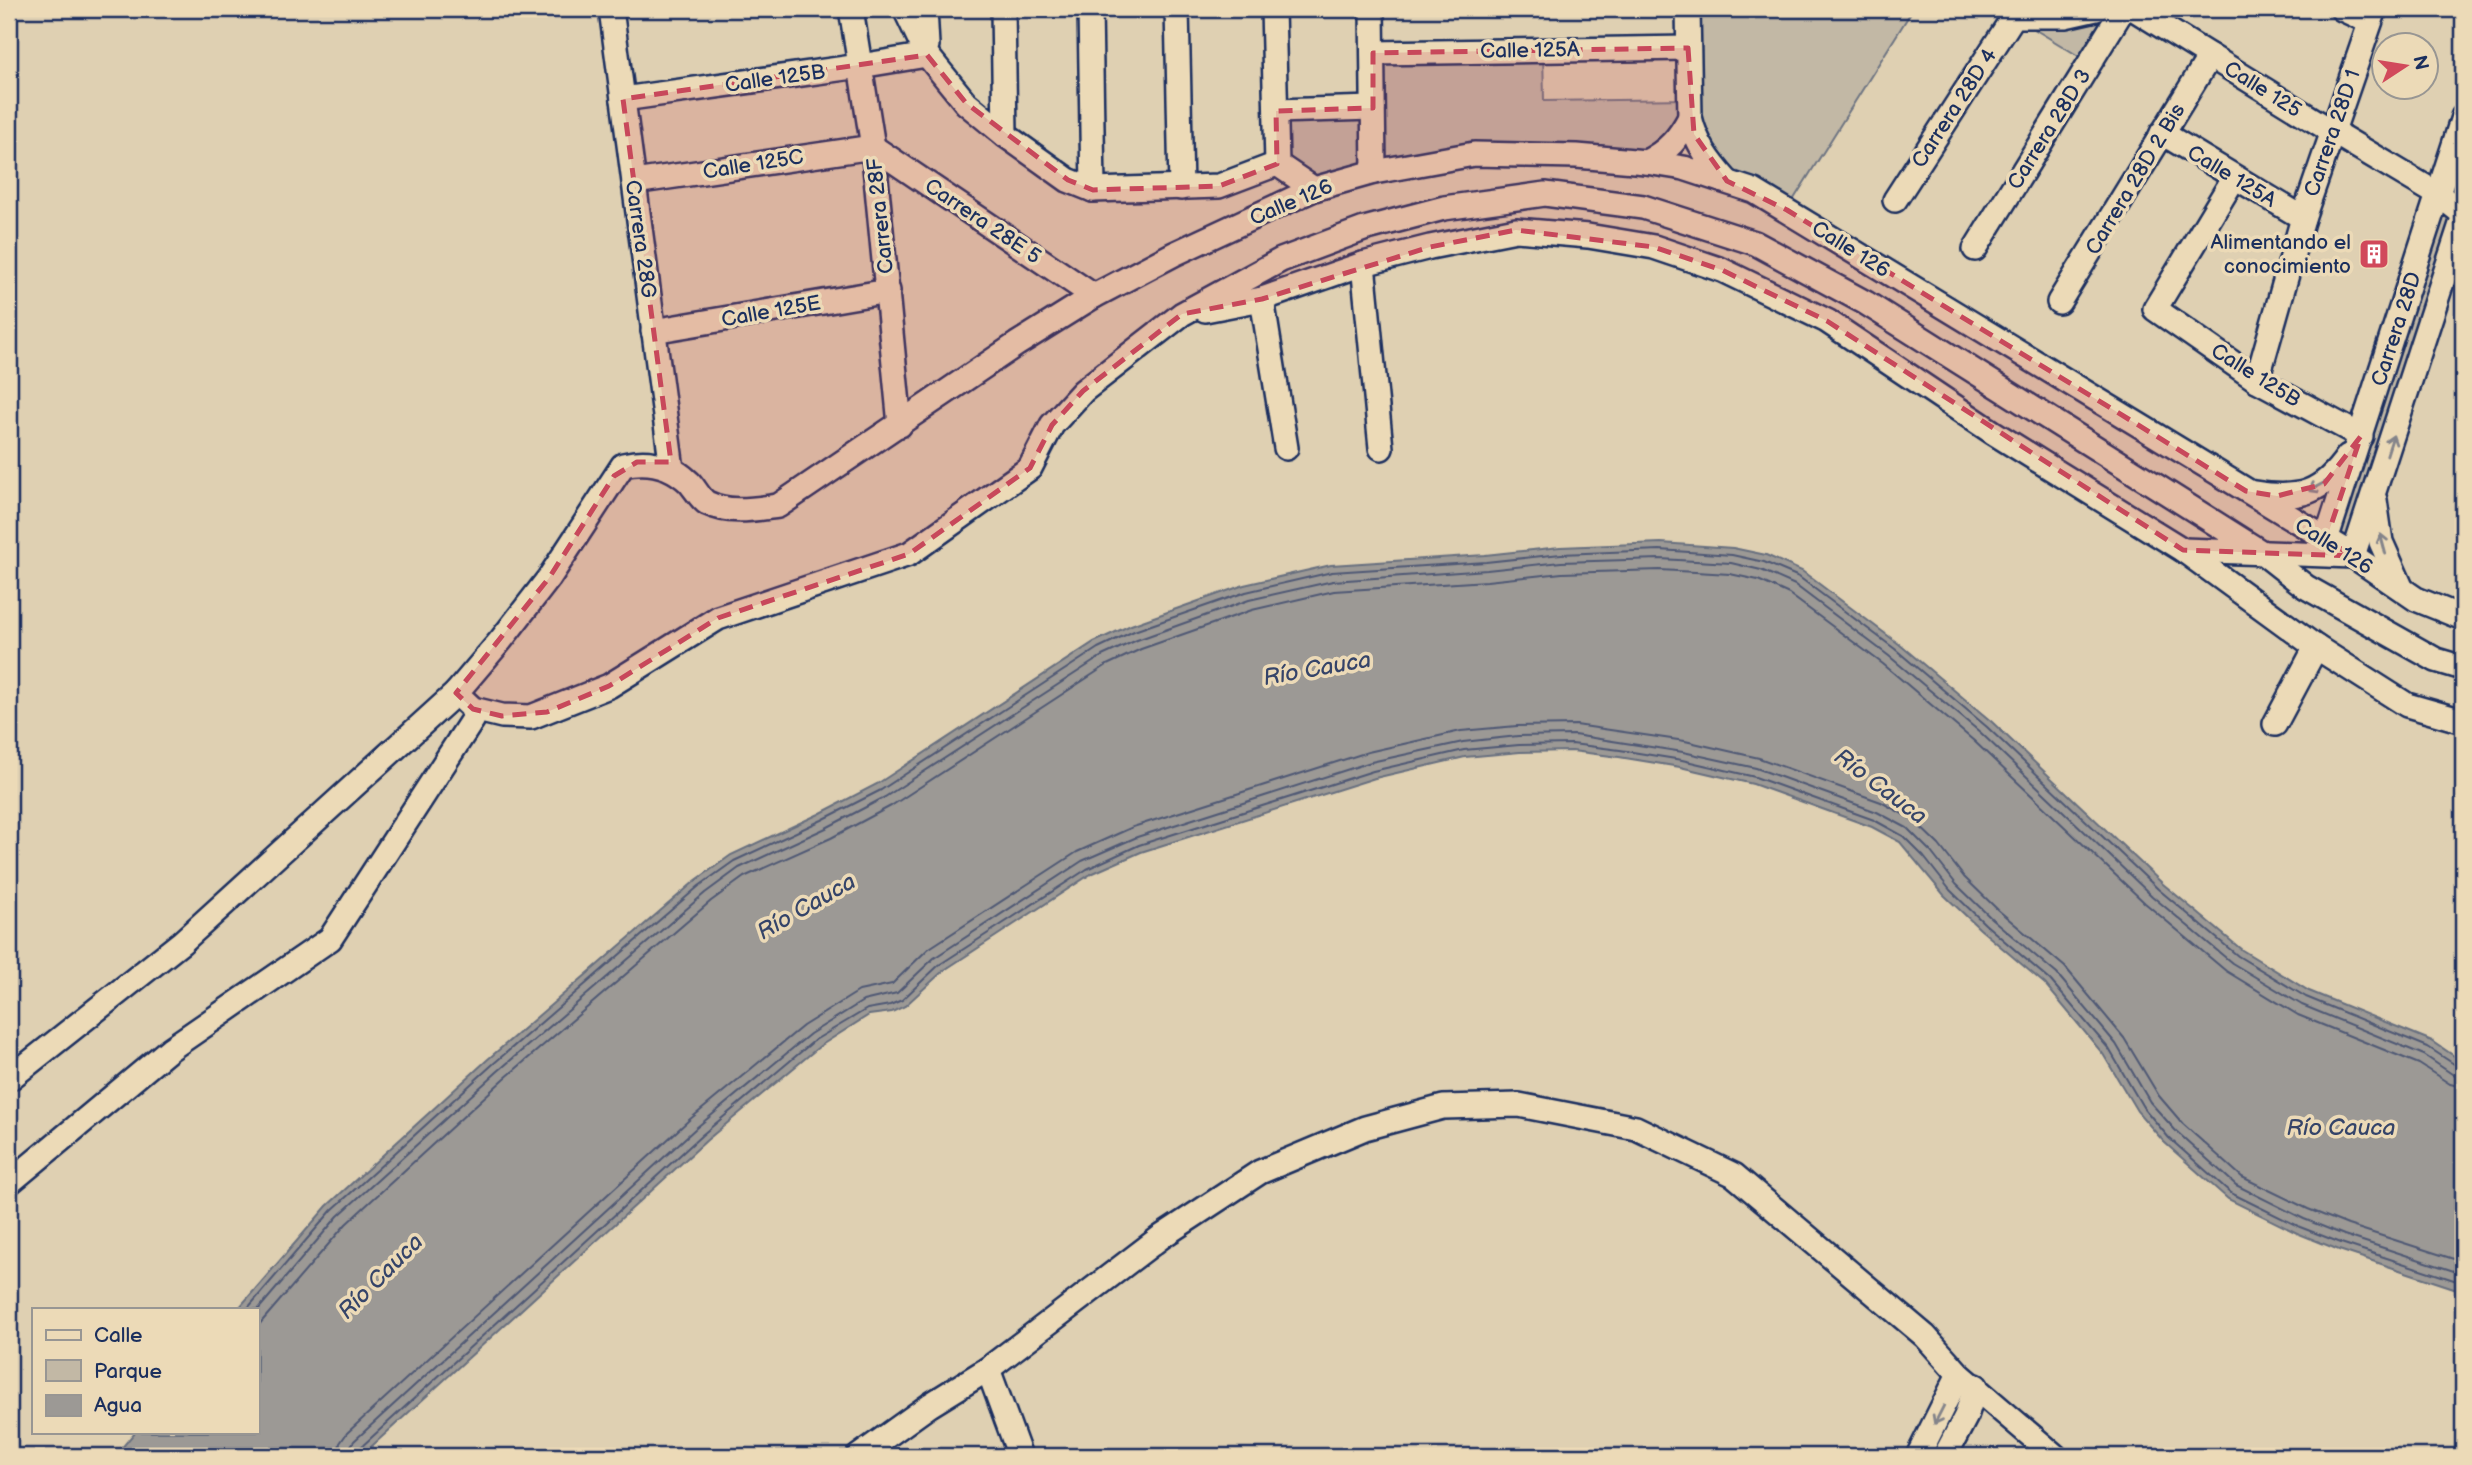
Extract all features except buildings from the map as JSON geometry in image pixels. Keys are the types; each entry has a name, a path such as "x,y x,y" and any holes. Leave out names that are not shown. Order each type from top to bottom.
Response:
{"street":[{"name":"Carrera 28G","path":"611,9 672,469"},
{"name":"Carrera 28F","path":"851,9 873,146 900,425"},
{"path":"905,9 927,55 966,103 1068,180 1093,190 1219,186 1277,164"},
{"path":"925,9 927,55"},
{"path":"1003,9 1005,135"},
{"path":"1090,9 1093,190"},
{"path":"1177,9 1181,188"},
{"path":"1273,9 1277,164"},
{"path":"1372,9 1374,172"},
{"path":"1688,9 1689,117 1702,151 1727,181"},
{"name":"Carrera 28D 4","path":"1895,200 2014,16 2065,16 2096,9"},
{"name":"Carrera 28D 3","path":"1975,249 2123,9"},
{"name":"Calle 125","path":"2134,9 2168,18 2210,56 2440,195 2463,216"},
{"path":"2342,9 2372,15"},
{"name":"Carrera 28D 1","path":"2257,380 2303,218 2372,15"},
{"name":"Calle 125A","path":"1373,53 1688,48"},
{"name":"Calle 125B","path":"623,99 927,55"},
{"name":"Carrera 28D 2 Bis","path":"2059,302 2210,56"},
{"path":"1276,111 1373,108"},
{"path":"1646,162 1661,155 1673,144 1689,117"},
{"name":"Carrera 28D","path":"2326,540 2440,195 2463,117"},
{"name":"Calle 125A","path":"2162,134 2303,218"},
{"name":"Calle 125C","path":"634,182 873,146"},
{"name":"Carrera 28E 5","path":"873,146 1094,296"},
{"name":"Calle 126","path":"672,469 689,482 706,502 737,511 778,506 1017,344 1094,296 1174,254 1314,189 1374,172 1475,154 1577,156 1684,168 1754,191 2353,556 2416,599 2463,615"},
{"path":"1277,164 1314,189"},
{"name":"Calle 125B","path":"2234,178 2155,309 2257,380 2361,436"},
{"path":"456,693 473,709 502,716 531,717 609,686 718,618 909,554 1030,468 1052,425 1083,391 1182,314 1281,260 1364,229 1444,208 1545,194 1643,207 1755,243 1866,303 2264,554 2306,587 2436,660 2463,668"},
{"name":"Carrera 28D","path":"2353,556 2463,216"},
{"path":"1182,314 1262,299 1363,264 1516,230 1588,236 1654,247 1722,270 1827,321 1994,433 2183,550 2316,647 2407,705 2463,721"},
{"path":"1363,264 1381,448"},
{"name":"Calle 125E","path":"653,331 888,291"},
{"path":"1262,299 1286,448"},
{"path":"2246,491 2277,496 2306,492 2324,484 2335,475 2361,436"},
{"path":"9,1079 182,942 456,693 549,578 623,465 654,462 672,469"},
{"path":"2374,495 2382,542 2402,590"},
{"path":"2183,550 2353,556"},
{"path":"2275,724 2316,647"},
{"path":"9,1183 170,1049 330,939 473,719 473,709"},
{"path":"859,1456 930,1405 988,1368 1161,1237 1260,1172 1365,1128 1443,1107 1519,1105 1636,1128 1734,1175 1925,1336 1967,1380 2055,1456"},
{"path":"988,1368 1020,1456"},
{"path":"1918,1456 1967,1380"},
{"path":"1945,1456 1966,1416 1967,1380"}],"highlighted area":[{"path":"1688,48 1694,134 1727,181 1787,210 2246,491 2277,496 2324,484 2361,436 2326,540 2353,556 2183,550 1827,321 1722,270 1654,247 1516,230 1430,247 1262,299 1182,314 1083,391 1052,425 1030,468 909,554 718,618 609,686 547,712 502,716 473,709 456,693 549,578 614,476 637,462 671,462 623,99 927,55 966,103 1068,180 1093,190 1219,186 1277,164 1276,111 1373,108 1373,53"}],"green space":[{"path":"1688,9 1913,9 1787,210 1727,181 1694,134 1660,155 1474,154 1314,189 1277,164 1276,111 1373,108 1373,53 1543,50 1544,101 1689,99"},
{"path":"2001,9 2123,9 2090,63"},
{"path":"2463,117 2463,218 2353,556 2326,540"}],"water":[{"name":"Río Cauca","path":"1661,543 1733,548 1766,555 1802,571 1899,644 1992,722 2163,884 2242,950 2309,991 2432,1041 2463,1062 2463,1291 2339,1250 2228,1199 2164,1142 2137,1111 2103,1054 2045,984 1944,895 1900,842 1872,827 1753,784 1680,767 1619,757 1572,751 1520,752 1465,757 1375,778 1141,852 1091,874 943,971 905,1006 892,1012 869,1015 820,1046 707,1140 361,1456 115,1456 133,1434 259,1434 259,1308 239,1308 327,1206 487,1060 695,881 731,855 877,784 1094,642 1131,625 1244,585 1331,565 1560,547"}],"place":[{"name":"Alimentando el conocimiento","path":"2374,254"}]}
